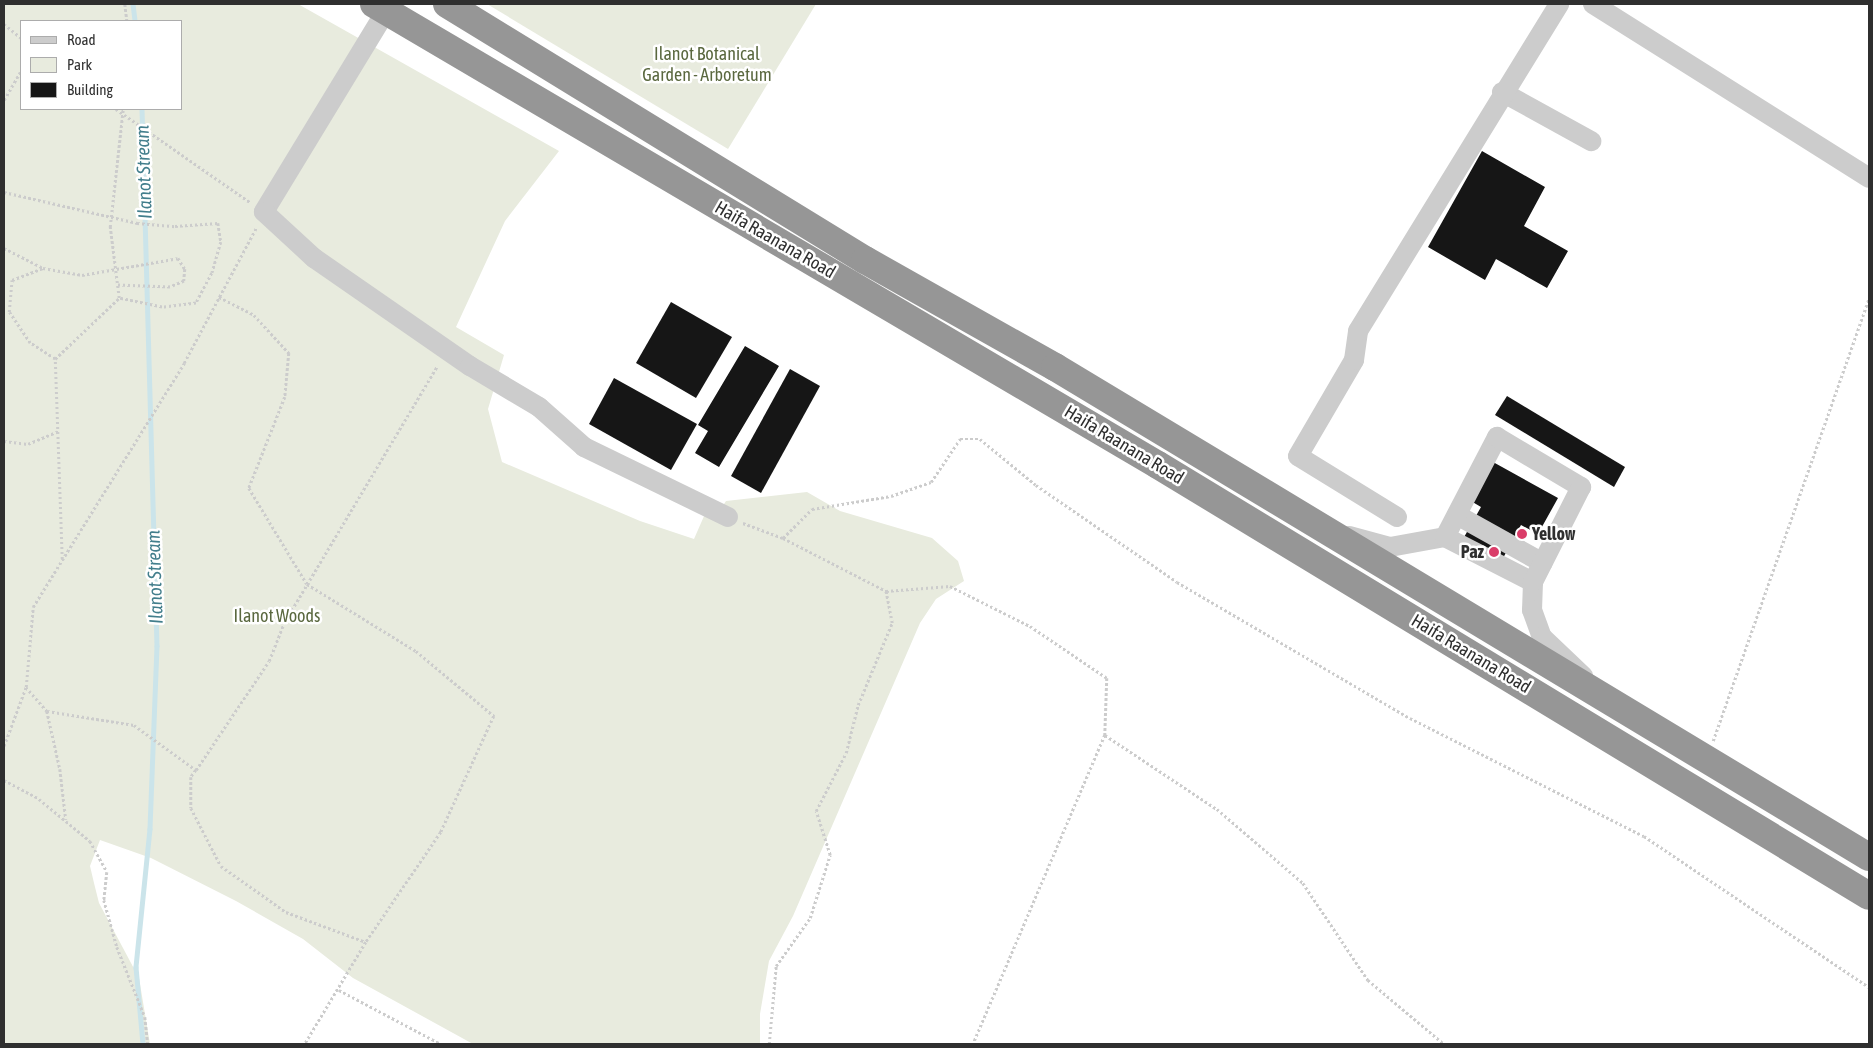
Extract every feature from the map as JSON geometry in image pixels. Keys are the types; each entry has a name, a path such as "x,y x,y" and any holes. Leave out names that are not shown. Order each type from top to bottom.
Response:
{"highway":[{"name":"Haifa Raanana Road","path":"447,4 864,260 1055,368 1706,761 1869,857"},
{"name":"Haifa Raanana Road","path":"380,8 1158,465 1869,896"}],"street":[{"path":"1397,517 1298,456 1354,360 1358,332 1502,92 1559,4"},
{"path":"1592,4 1869,178"},
{"path":"380,8 264,212 314,258 447,349 540,407 584,447 728,517"},
{"path":"1502,92 1592,140"},
{"path":"1445,537 1497,437 1581,487 1533,582 1532,610 1542,637 1616,706"},
{"path":"1456,515 1543,563"},
{"path":"1327,531 1390,547 1445,537 1533,582"}],"path":[{"path":"125,4 127,20"},
{"path":"4,24 20,37"},
{"path":"4,100 20,72"},
{"path":"4,746 26,687 34,607 184,363 264,212 118,110"},
{"path":"119,298 111,218 123,110"},
{"path":"4,192 111,218 175,226 218,223 221,242 212,273 196,303 162,307 119,298"},
{"path":"4,248 43,268 82,275 178,258 185,269 184,281 170,287 118,285"},
{"path":"43,268 12,280 9,312 30,343 56,359"},
{"path":"219,297 254,315 289,353 285,397 249,488 307,584 416,651 494,716 441,832 366,942 305,1044"},
{"path":"62,560 56,359 119,298"},
{"path":"1706,761 1869,298"},
{"path":"366,942 286,912 221,866 191,808 191,777 269,660 284,623 447,349"},
{"path":"4,441 28,444 58,431"},
{"path":"783,538 812,509 891,496 931,482 960,439 980,439 1036,485 1177,582 1410,718 1644,836 1869,988"},
{"path":"728,517 783,538 886,591 950,586 1030,626 1107,678 1105,735 973,1044"},
{"path":"769,1044 776,966 810,918 830,855 816,811 846,753 858,705 892,623 886,591"},
{"path":"26,687 47,711 60,769 66,820"},
{"path":"47,711 134,726 196,770"},
{"path":"1105,735 1217,809 1303,883 1368,980 1444,1044"},
{"path":"4,780 39,799 90,841 107,872 104,900 117,947 145,1017 148,1044"},
{"path":"339,990 440,1044"}],"green space":[{"name":"Ilanot Woods","path":"4,4 298,4 559,151 505,221 456,327 504,355 488,409 502,462 640,521 694,539 708,507 718,513 726,501 807,492 840,511 932,538 958,561 964,581 936,599 920,623 793,916 769,961 760,1014 760,1044 473,1044 353,978 303,939 236,901 151,858 100,840 90,866 94,883 99,903 139,978 150,1044 4,1044"},
{"name":"Ilanot Botanical Garden - Arboretum","path":"487,4 816,4 728,149"}],"building":[{"path":"1482,151 1545,187 1524,226 1568,251 1547,288 1496,259 1485,280 1428,247"},
{"path":"671,302 732,337 696,398 636,363"},
{"path":"745,346 779,366 719,467 695,453 708,431 698,425"},
{"path":"790,369 820,386 761,493 731,476"},
{"path":"614,378 697,424 671,470 589,424"},
{"path":"1507,396 1625,467 1614,487 1495,415"},
{"path":"1493,462 1558,498 1538,534 1521,525 1502,560 1463,539 1481,507 1459,494"}],"waterway":[{"name":"Ilanot Stream","path":"133,4 135,20"},
{"name":"Ilanot Stream","path":"142,110 157,646 150,829 136,967 143,1044"}],"place":[{"name":"Yellow","path":"1522,534"},
{"name":"Paz","path":"1494,552"}]}
